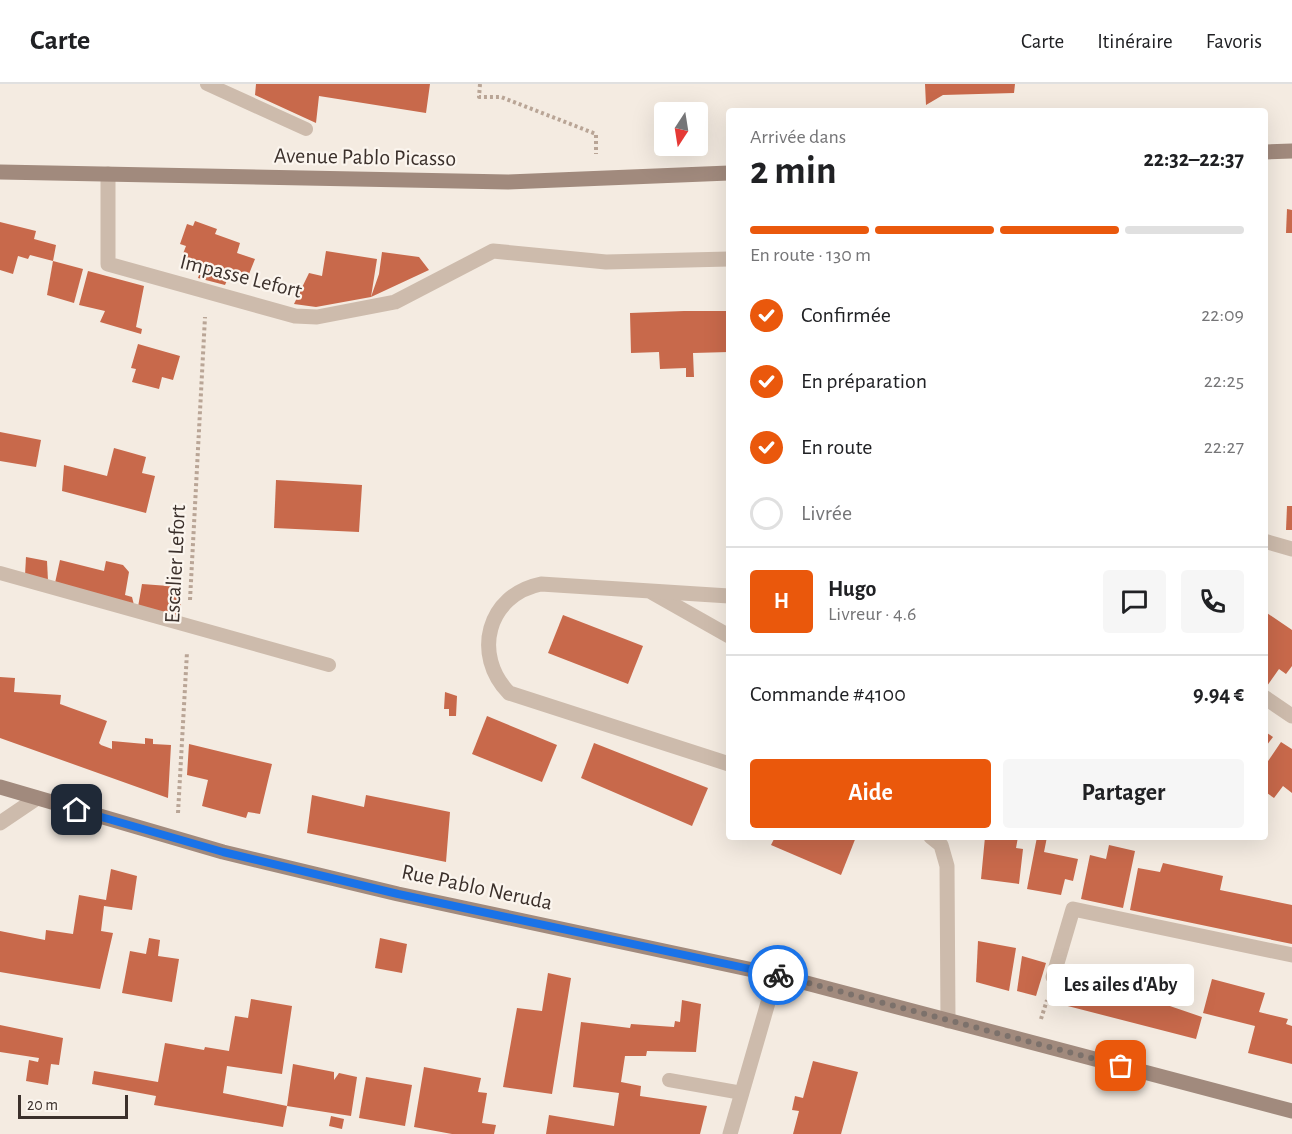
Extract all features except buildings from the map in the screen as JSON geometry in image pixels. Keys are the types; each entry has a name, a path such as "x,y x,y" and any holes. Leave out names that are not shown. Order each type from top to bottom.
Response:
{"street":[{"path":"1268,152 1292,151"},
{"name":"Avenue Pablo Picasso","path":"0,172 508,182 726,173"},
{"name":"Impasse Lefort","path":"108,174 108,264 295,316 317,317 396,302 493,251 606,262 726,259"},
{"path":"1268,542 1292,549"},
{"path":"726,596 541,584 529,586 512,596 501,609 488,638 487,656 496,680 509,693 526,701 726,763"},
{"path":"648,590 726,634"},
{"path":"1268,701 1292,716"},
{"name":"Rue Pablo Neruda","path":"0,787 176,838 398,894 776,975 1292,1111"},
{"path":"0,823 37,798"},
{"path":"934,840 941,846 947,866 948,1020"},
{"path":"1053,977 1073,909 1292,955"},
{"path":"730,1134 776,975"}],"lane":[{"path":"207,84 306,129"},
{"path":"0,573 328,665"},
{"path":"669,1080 742,1093"}],"path":[{"path":"480,84 479,97 501,97 588,131"},
{"name":"Escalier Lefort","path":"176,838 207,292"},
{"path":"1035,1043 1053,977"}],"way so far":[{"path":"778,975 1121,1066"}],"place":[{"name":"Les ailes d'Aby","path":"1121,1066"}],"route":[{"path":"77,810 223,852 398,894 778,975"}]}
